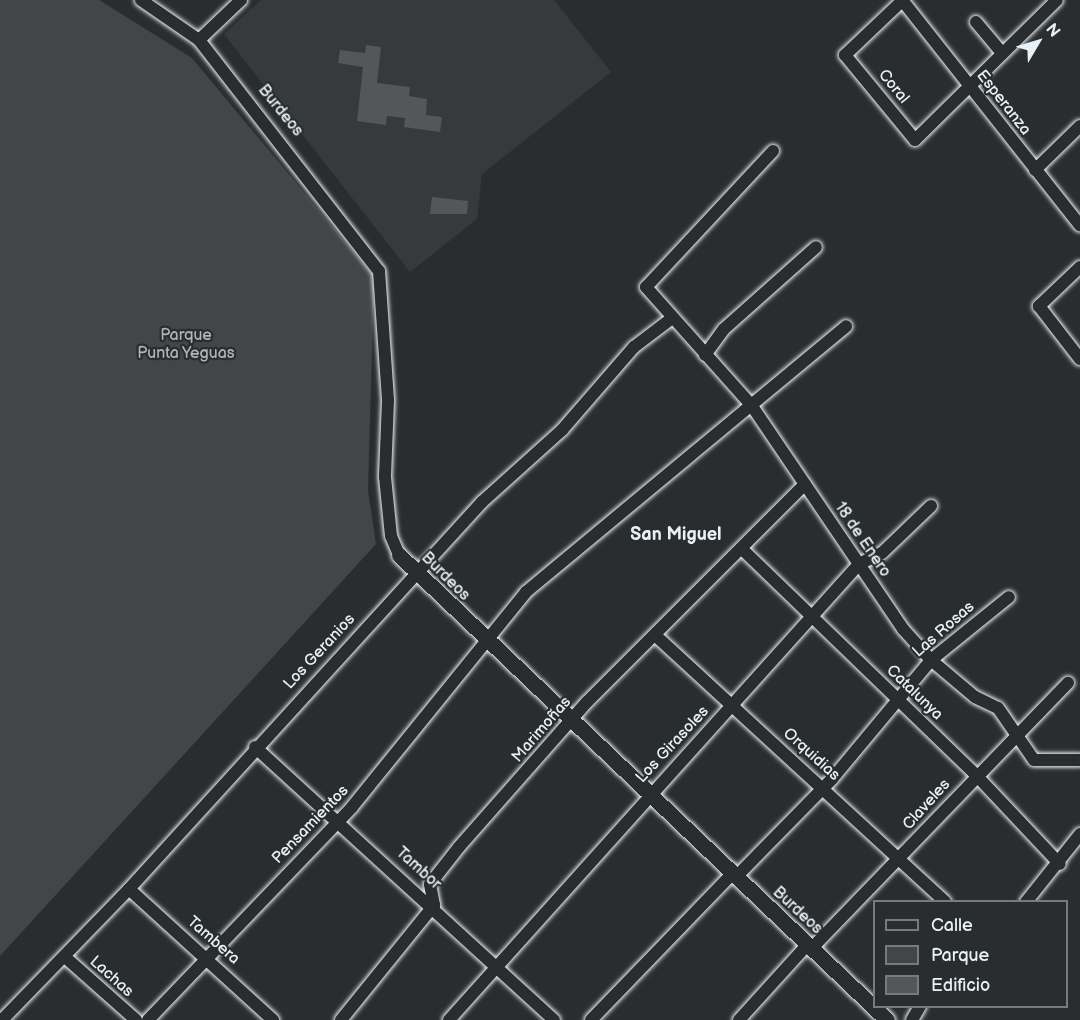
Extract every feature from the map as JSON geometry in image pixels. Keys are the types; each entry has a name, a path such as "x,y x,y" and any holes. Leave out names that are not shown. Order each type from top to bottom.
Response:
{"street":[{"name":"Burdeos","path":"141,0 200,40 379,271 388,401 385,477 391,536 399,555 415,574 572,725 873,1007"},
{"path":"200,40 241,0"},
{"name":"Coral","path":"902,0 845,55 915,140 968,86"},
{"name":"Esperanza","path":"902,0 1080,225"},
{"path":"968,86 1057,0"},
{"path":"976,22 1002,53"},
{"path":"1035,170 1080,126"},
{"name":"18 de Enero","path":"773,151 646,287 752,406 859,564 931,660 975,697 998,708 1012,735 1034,760 1080,759"},
{"path":"705,355 724,329 816,247"},
{"path":"1080,267 1040,306 1080,359"},
{"name":"Los Geranios","path":"2,1020 129,889 255,747 482,502 562,430 634,347 672,318"},
{"name":"Pensamientos","path":"148,1020 204,956 339,821 526,592 846,326"},
{"name":"Marimoñas","path":"434,905 430,884 445,864 572,725 587,702 655,635 716,568 742,549 805,484"},
{"name":"Los Girasoles","path":"449,1020 859,564 882,553 931,506"},
{"name":"Catalunya","path":"742,549 810,618 976,775 1060,864"},
{"name":"Las Rosas","path":"591,1020 822,787 931,660 1009,597"},
{"name":"Orquidias","path":"655,635 901,858 943,900"},
{"name":"Claveles","path":"740,1020 809,947 843,920 851,901 901,858 1012,735 1043,714 1068,683"},
{"name":"Tambor","path":"255,747 434,905 554,1020"},
{"path":"1028,900 1060,864 1080,834"},
{"name":"Tambera","path":"129,889 273,1020"},
{"path":"341,1020 434,905"},
{"name":"Lachas","path":"65,957 136,1020"},
{"name":"Burdeos","path":"874,1008 887,1020"}],"shaded area":[{"path":"261,0 554,0 611,72 482,174 477,219 410,272 224,34"}],"green space":[{"name":"Parque Punta Yeguas","path":"0,0 99,0 192,58 374,277 368,491 376,544 0,956"}],"building":[{"path":"366,45 381,47 377,83 410,87 409,96 427,99 426,115 442,117 440,132 404,127 405,118 387,116 386,125 357,121 363,67 338,63 340,50 365,53"},
{"path":"432,197 468,201 467,214 430,214"}],"district":[{"name":"San Miguel","path":"676,535"}]}
